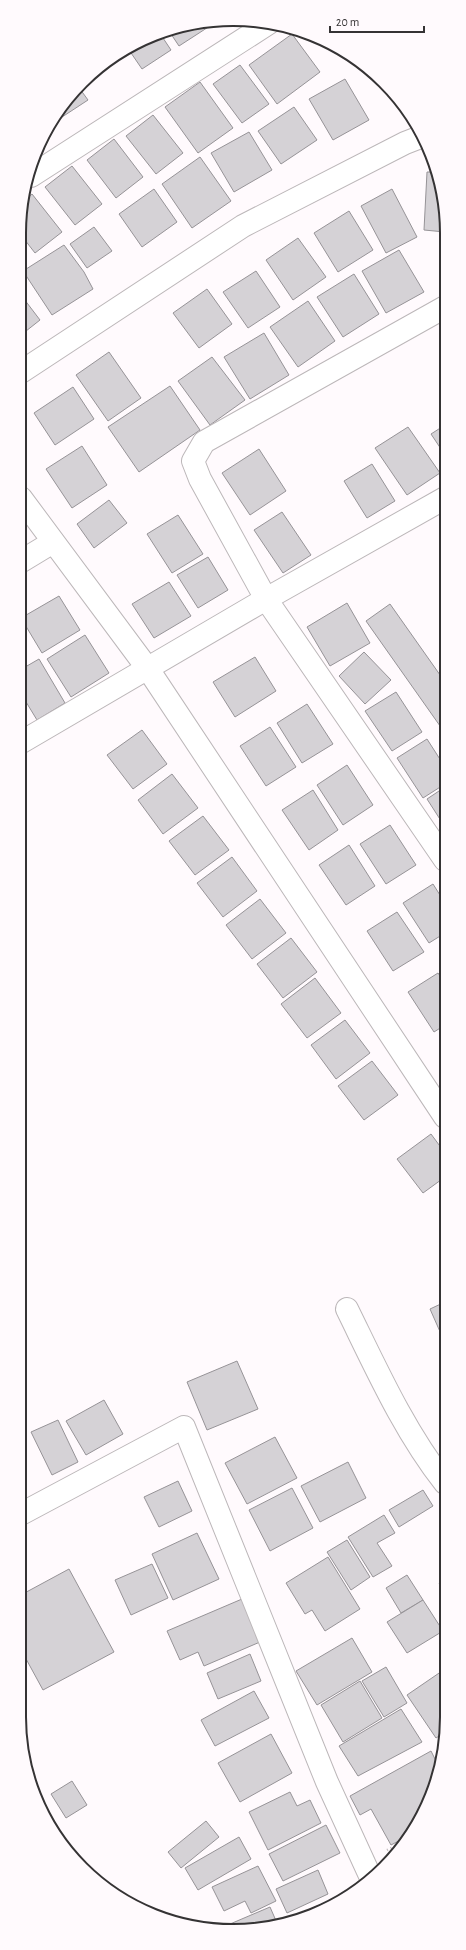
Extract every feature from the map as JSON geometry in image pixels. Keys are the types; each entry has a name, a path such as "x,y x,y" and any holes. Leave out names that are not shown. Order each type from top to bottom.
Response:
{"street":[{"path":"35,174 261,28"},
{"path":"26,369 243,226 405,143 417,138"},
{"path":"440,310 204,442 193,461 200,478 266,600 440,853"},
{"path":"26,740 440,501"},
{"path":"26,506 148,669 440,1109"},
{"path":"26,558 53,542"},
{"path":"347,1309 385,1386 428,1461 440,1476"},
{"path":"26,1511 184,1427 327,1782 369,1873"}],"building":[{"path":"207,28 179,46 172,35"},
{"path":"291,34 320,72 277,104 249,65"},
{"path":"163,38 171,50 142,69 131,53 141,47"},
{"path":"240,65 269,104 242,123 213,84"},
{"path":"345,79 369,120 333,140 309,99"},
{"path":"200,82 233,128 198,153 165,107"},
{"path":"82,92 88,100 61,117"},
{"path":"294,107 317,140 281,164 258,131"},
{"path":"153,115 183,153 156,174 126,136"},
{"path":"249,132 272,170 234,192 211,153"},
{"path":"114,139 143,177 116,198 87,160"},
{"path":"200,157 231,201 192,228 162,184"},
{"path":"72,166 102,204 75,225 45,187"},
{"path":"427,172 431,172 440,219 440,232 424,230"},
{"path":"154,189 177,222 142,247 119,214"},
{"path":"392,189 417,237 386,253 361,206"},
{"path":"32,194 62,232 35,253 26,241 26,219 30,196"},
{"path":"349,211 373,250 338,272 314,233"},
{"path":"94,227 112,251 87,268 70,244"},
{"path":"298,238 326,277 293,300 266,260"},
{"path":"64,245 84,272 93,289 52,315 26,276 26,269"},
{"path":"399,250 424,292 386,313 362,271"},
{"path":"256,271 280,307 248,328 223,292"},
{"path":"354,274 379,314 343,337 317,297"},
{"path":"207,289 232,324 199,348 173,313"},
{"path":"308,301 335,341 298,367 270,327"},
{"path":"26,302 40,320 26,331"},
{"path":"264,333 289,375 250,399 224,357"},
{"path":"109,352 141,398 108,421 76,375"},
{"path":"212,357 245,400 210,425 178,381"},
{"path":"170,386 200,430 139,472 108,427"},
{"path":"73,387 94,419 55,445 34,413"},
{"path":"408,427 440,473 407,495 375,448"},
{"path":"440,428 440,448 431,434"},
{"path":"82,446 107,485 72,508 46,469"},
{"path":"259,449 286,491 250,515 222,473"},
{"path":"372,464 395,501 367,518 344,481"},
{"path":"109,500 127,523 94,548 77,524"},
{"path":"282,512 311,555 283,573 254,530"},
{"path":"178,515 203,554 172,573 147,534"},
{"path":"208,557 228,590 198,608 177,575"},
{"path":"169,582 191,616 154,638 132,604"},
{"path":"59,596 80,630 42,653 26,626 26,615"},
{"path":"347,603 370,643 330,666 307,627"},
{"path":"390,604 440,675 440,726 366,621"},
{"path":"85,635 109,673 71,697 47,659"},
{"path":"364,652 391,680 365,704 339,676"},
{"path":"255,657 276,691 235,717 213,682"},
{"path":"39,659 65,703 37,720 26,702 26,667"},
{"path":"396,692 422,732 392,751 365,711"},
{"path":"307,704 333,744 302,763 277,723"},
{"path":"270,727 296,767 266,786 240,746"},
{"path":"142,730 167,764 133,789 107,755"},
{"path":"427,739 440,759 440,787 423,798 397,758"},
{"path":"347,765 373,805 343,825 317,785"},
{"path":"172,774 198,808 163,834 138,800"},
{"path":"313,790 338,830 309,850 282,810"},
{"path":"440,790 440,819 427,799"},
{"path":"203,816 229,850 195,875 169,841"},
{"path":"390,825 416,865 386,884 360,844"},
{"path":"349,845 375,886 346,905 319,865"},
{"path":"232,857 257,891 223,917 197,883"},
{"path":"433,884 440,895 440,936 429,943 403,903"},
{"path":"260,899 286,933 252,959 226,925"},
{"path":"397,912 424,952 393,971 367,931"},
{"path":"291,938 317,972 283,998 257,964"},
{"path":"438,973 440,976 440,1028 434,1032 408,992"},
{"path":"315,978 341,1013 307,1038 281,1004"},
{"path":"345,1020 370,1053 336,1079 311,1045"},
{"path":"372,1061 398,1095 364,1120 338,1086"},
{"path":"431,1134 440,1146 440,1181 423,1193 397,1159"},
{"path":"440,1304 440,1332 430,1309"},
{"path":"237,1361 258,1409 207,1430 187,1382"},
{"path":"104,1400 123,1434 86,1455 66,1421"},
{"path":"58,1420 78,1462 52,1475 31,1432"},
{"path":"275,1437 297,1478 247,1504 225,1463"},
{"path":"348,1462 366,1498 320,1522 301,1486"},
{"path":"178,1481 192,1511 159,1527 144,1497"},
{"path":"292,1488 313,1528 270,1551 249,1510"},
{"path":"423,1490 433,1506 399,1527 389,1510"},
{"path":"384,1515 395,1533 377,1543 392,1566 373,1577 348,1537"},
{"path":"197,1533 219,1579 173,1600 152,1554"},
{"path":"347,1540 370,1577 351,1590 327,1552"},
{"path":"328,1557 360,1609 325,1631 312,1610 305,1614 286,1583"},
{"path":"152,1564 168,1598 131,1615 115,1580"},
{"path":"69,1569 114,1652 43,1690 26,1659 26,1592"},
{"path":"407,1575 423,1600 401,1613 386,1588"},
{"path":"242,1599 260,1642 204,1666 198,1652 180,1660 167,1631"},
{"path":"423,1600 440,1626 440,1633 407,1653 387,1622"},
{"path":"352,1638 372,1672 317,1705 296,1671"},
{"path":"250,1654 261,1681 218,1699 207,1673"},
{"path":"386,1667 407,1703 384,1717 362,1681"},
{"path":"440,1672 439,1736 436,1738 407,1695"},
{"path":"360,1681 382,1718 343,1742 321,1705"},
{"path":"254,1691 269,1718 215,1746 201,1720"},
{"path":"401,1709 422,1742 358,1776 339,1746"},
{"path":"271,1734 292,1773 240,1802 218,1763"},
{"path":"431,1751 435,1760 429,1784 419,1809 398,1841 391,1845 371,1809 360,1815 350,1796"},
{"path":"72,1781 87,1805 66,1818 51,1794"},
{"path":"290,1792 297,1806 310,1800 321,1823 268,1850 249,1812"},
{"path":"206,1821 219,1837 181,1868 168,1852"},
{"path":"326,1825 340,1853 283,1881 269,1854"},
{"path":"239,1837 251,1859 198,1890 185,1868"},
{"path":"258,1866 276,1901 251,1913 245,1901 224,1911 212,1887"},
{"path":"318,1870 328,1894 287,1913 276,1889"},
{"path":"270,1907 275,1919 247,1924 230,1924"}]}
